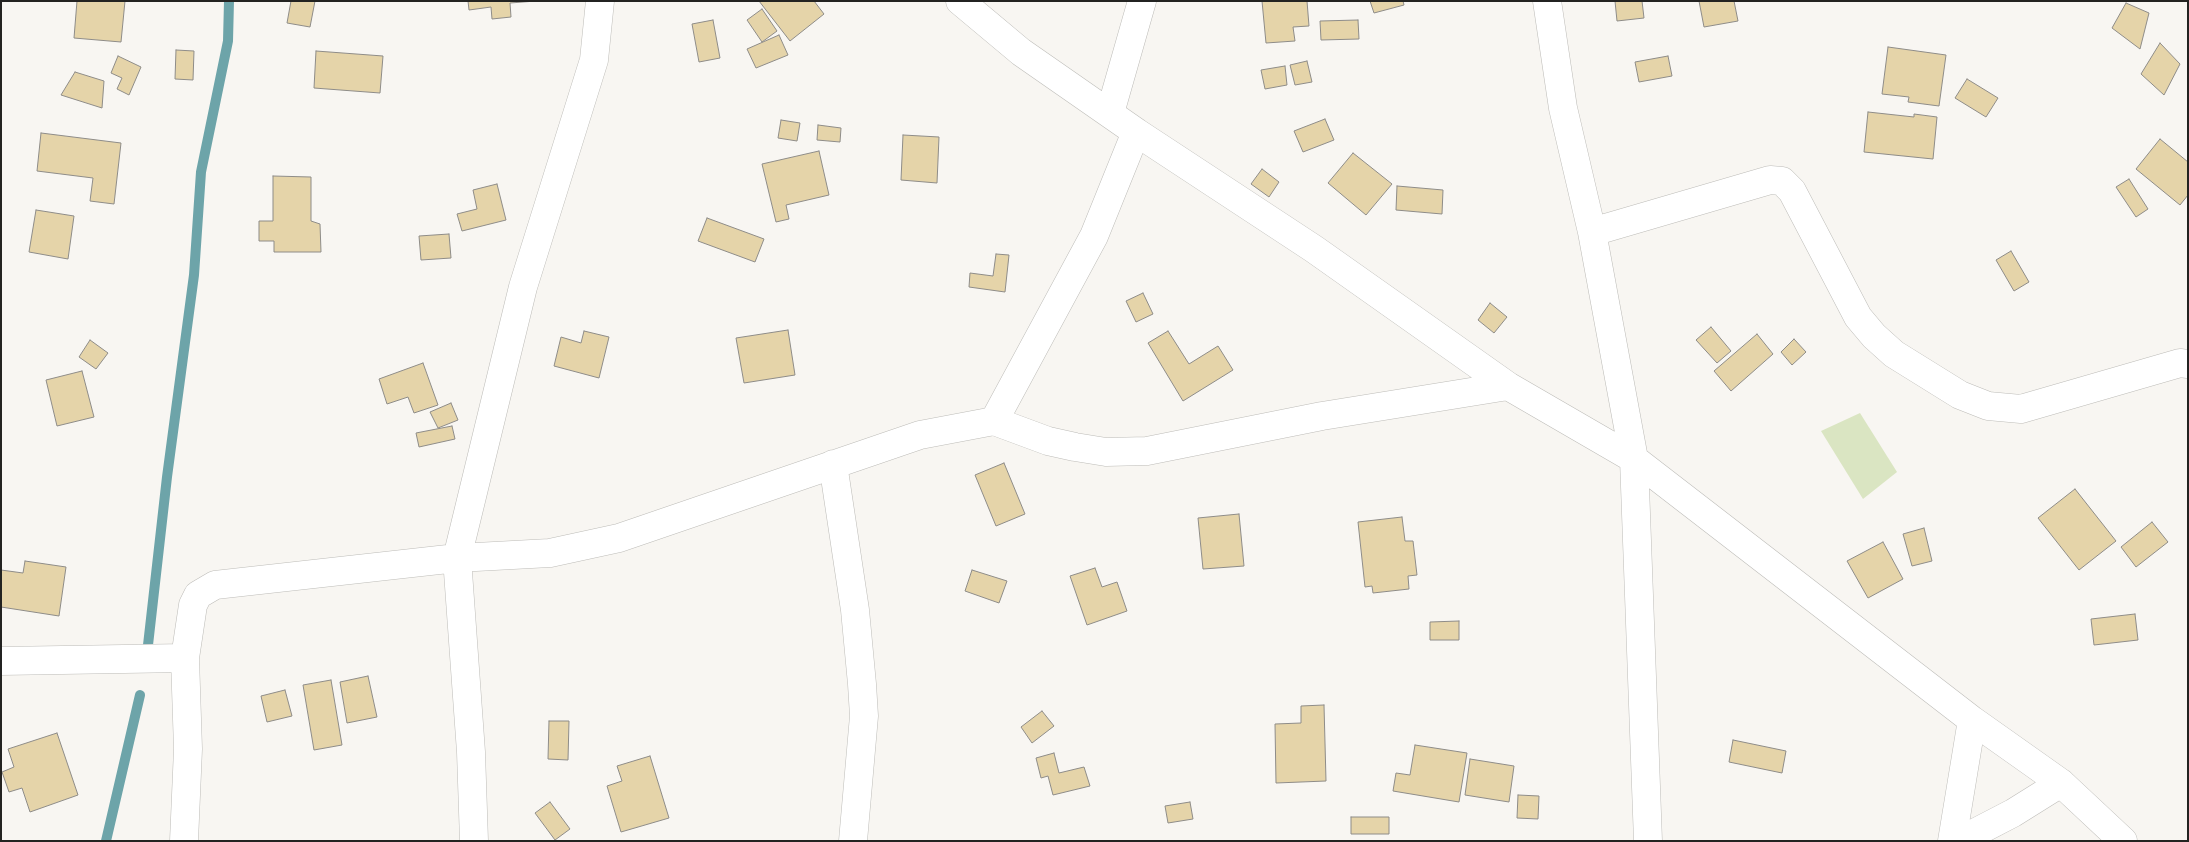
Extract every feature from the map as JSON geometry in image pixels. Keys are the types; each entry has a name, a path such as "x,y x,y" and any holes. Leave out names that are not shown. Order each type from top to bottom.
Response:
{"street":[{"path":"474,841 471,752 457,558 523,287 594,60 600,1"},
{"path":"960,1 1021,52 1136,132 1314,249 1508,386 1634,459 1972,720 2061,783 2123,841"},
{"path":"1110,113 1142,1"},
{"path":"1547,1 1563,108 1592,232 1634,459 1648,841"},
{"path":"994,421 1094,236 1136,132"},
{"path":"1592,232 1770,180 1782,181 1792,191 1858,318 1894,354 1960,395 1988,406 2021,408 2180,363 2188,364"},
{"path":"184,841 188,749 185,658 193,605 198,595 215,585 457,558 550,554 619,538 920,435 994,421 1048,441 1075,447 1106,452 1147,450 1322,416 1508,386"},
{"path":"833,464 855,610 863,692 864,716 853,841"},
{"path":"1,661 185,658"},
{"path":"1952,841 1972,720"},
{"path":"1959,841 2012,813 2061,783"}],"green space":[{"path":"1860,413 1897,472 1863,499 1821,431"}],"building":[{"path":"77,1 125,1 121,42 74,38"},
{"path":"291,1 315,1 310,27 287,23"},
{"path":"468,1 536,1 510,3 511,17 492,19 491,7 469,10"},
{"path":"759,1 814,1 824,14 790,41"},
{"path":"1262,1 1307,1 1309,26 1293,27 1295,41 1266,43"},
{"path":"1370,1 1403,1 1404,5 1374,13"},
{"path":"1615,1 1642,1 1644,18 1617,21"},
{"path":"1699,1 1734,1 1738,21 1704,27"},
{"path":"2126,3 2149,13 2140,49 2112,28"},
{"path":"762,9 777,31 762,42 747,20"},
{"path":"713,20 720,58 699,62 692,24"},
{"path":"1358,20 1359,39 1321,40 1320,21"},
{"path":"779,35 788,55 756,68 747,49"},
{"path":"2160,43 2180,64 2164,95 2141,74"},
{"path":"1888,47 1946,55 1939,106 1908,102 1909,97 1882,94"},
{"path":"176,50 194,51 193,80 175,79"},
{"path":"316,51 383,56 380,93 314,88"},
{"path":"118,56 141,67 129,95 117,89 122,78 111,73"},
{"path":"1668,56 1672,76 1639,82 1635,62"},
{"path":"1307,61 1312,82 1295,85 1290,65"},
{"path":"1285,66 1287,85 1265,89 1261,70"},
{"path":"75,72 104,81 102,108 61,95"},
{"path":"1967,79 1998,98 1986,117 1955,98"},
{"path":"1868,112 1914,117 1914,114 1937,117 1933,159 1864,152"},
{"path":"1325,119 1334,140 1303,152 1294,131"},
{"path":"781,120 800,123 797,141 778,138"},
{"path":"818,125 841,128 840,142 817,140"},
{"path":"41,133 121,143 114,204 90,201 93,178 37,171"},
{"path":"903,135 939,137 937,183 901,180"},
{"path":"2160,139 2188,162 2188,195 2180,205 2136,169"},
{"path":"819,151 829,195 786,205 789,219 776,222 762,164"},
{"path":"1353,153 1392,184 1366,215 1328,183"},
{"path":"1262,169 1279,182 1269,197 1251,184"},
{"path":"273,176 311,177 311,221 320,224 321,252 274,252 274,241 259,241 259,221 273,221"},
{"path":"2129,179 2148,209 2136,217 2116,187"},
{"path":"497,184 506,220 462,231 457,214 477,209 473,190"},
{"path":"1397,186 1443,190 1442,214 1396,210"},
{"path":"36,210 74,216 68,259 29,252"},
{"path":"707,218 764,239 755,262 698,241"},
{"path":"449,234 451,258 421,260 419,236"},
{"path":"2011,251 2029,282 2014,291 1996,260"},
{"path":"996,254 1009,255 1005,292 969,287 970,273 993,276"},
{"path":"1143,293 1153,314 1136,322 1126,301"},
{"path":"1490,303 1507,317 1494,333 1478,320"},
{"path":"1711,327 1731,351 1717,363 1696,340"},
{"path":"788,330 795,375 744,383 736,338"},
{"path":"584,331 609,337 599,378 554,366 561,337 581,343"},
{"path":"1168,331 1189,364 1218,346 1233,370 1183,401 1148,343"},
{"path":"1757,334 1773,354 1731,391 1714,371"},
{"path":"1794,339 1806,352 1792,365 1781,352"},
{"path":"90,340 108,353 96,369 79,357"},
{"path":"423,363 438,405 414,413 408,397 387,404 379,379"},
{"path":"82,371 94,417 57,426 46,380"},
{"path":"451,403 458,420 438,428 430,412"},
{"path":"452,426 455,439 419,447 416,433"},
{"path":"1004,463 1025,514 996,526 975,475"},
{"path":"2075,489 2116,541 2079,570 2038,518"},
{"path":"1239,514 1244,566 1203,569 1198,518"},
{"path":"1402,517 1405,541 1413,541 1417,575 1408,576 1409,589 1373,593 1372,586 1365,587 1358,522"},
{"path":"2152,522 2168,542 2136,567 2121,547"},
{"path":"1924,528 1932,561 1912,566 1903,534"},
{"path":"1883,542 1903,579 1868,598 1847,561"},
{"path":"25,561 66,567 59,616 1,607 1,570 23,573"},
{"path":"1095,568 1102,587 1117,582 1127,611 1087,625 1070,576"},
{"path":"972,570 1007,581 999,603 965,591"},
{"path":"2135,614 2138,640 2094,645 2091,619"},
{"path":"1459,621 1459,640 1430,640 1430,622"},
{"path":"368,676 377,717 347,723 340,682"},
{"path":"331,680 342,745 314,750 303,685"},
{"path":"285,690 292,716 267,722 261,696"},
{"path":"1324,705 1326,781 1276,783 1275,724 1301,723 1301,706"},
{"path":"1042,711 1054,726 1032,743 1021,727"},
{"path":"549,721 569,721 568,760 548,759"},
{"path":"57,733 78,795 30,812 22,788 9,792 2,772 14,767 8,749"},
{"path":"1733,740 1786,751 1782,773 1729,762"},
{"path":"1415,745 1467,753 1459,802 1393,791 1396,773 1410,775"},
{"path":"1054,753 1059,773 1084,767 1090,786 1053,795 1048,776 1041,778 1036,758"},
{"path":"650,756 669,818 621,832 607,786 622,781 617,766"},
{"path":"1470,759 1514,766 1509,802 1465,795"},
{"path":"1518,795 1539,796 1538,819 1517,818"},
{"path":"550,802 570,829 555,840 535,813"},
{"path":"1190,802 1193,819 1168,823 1165,806"},
{"path":"1351,817 1389,817 1389,834 1351,834"}],"waterway":[{"path":"148,645 167,477 194,275 201,172 228,41 229,1"},
{"path":"106,841 140,695"}]}
